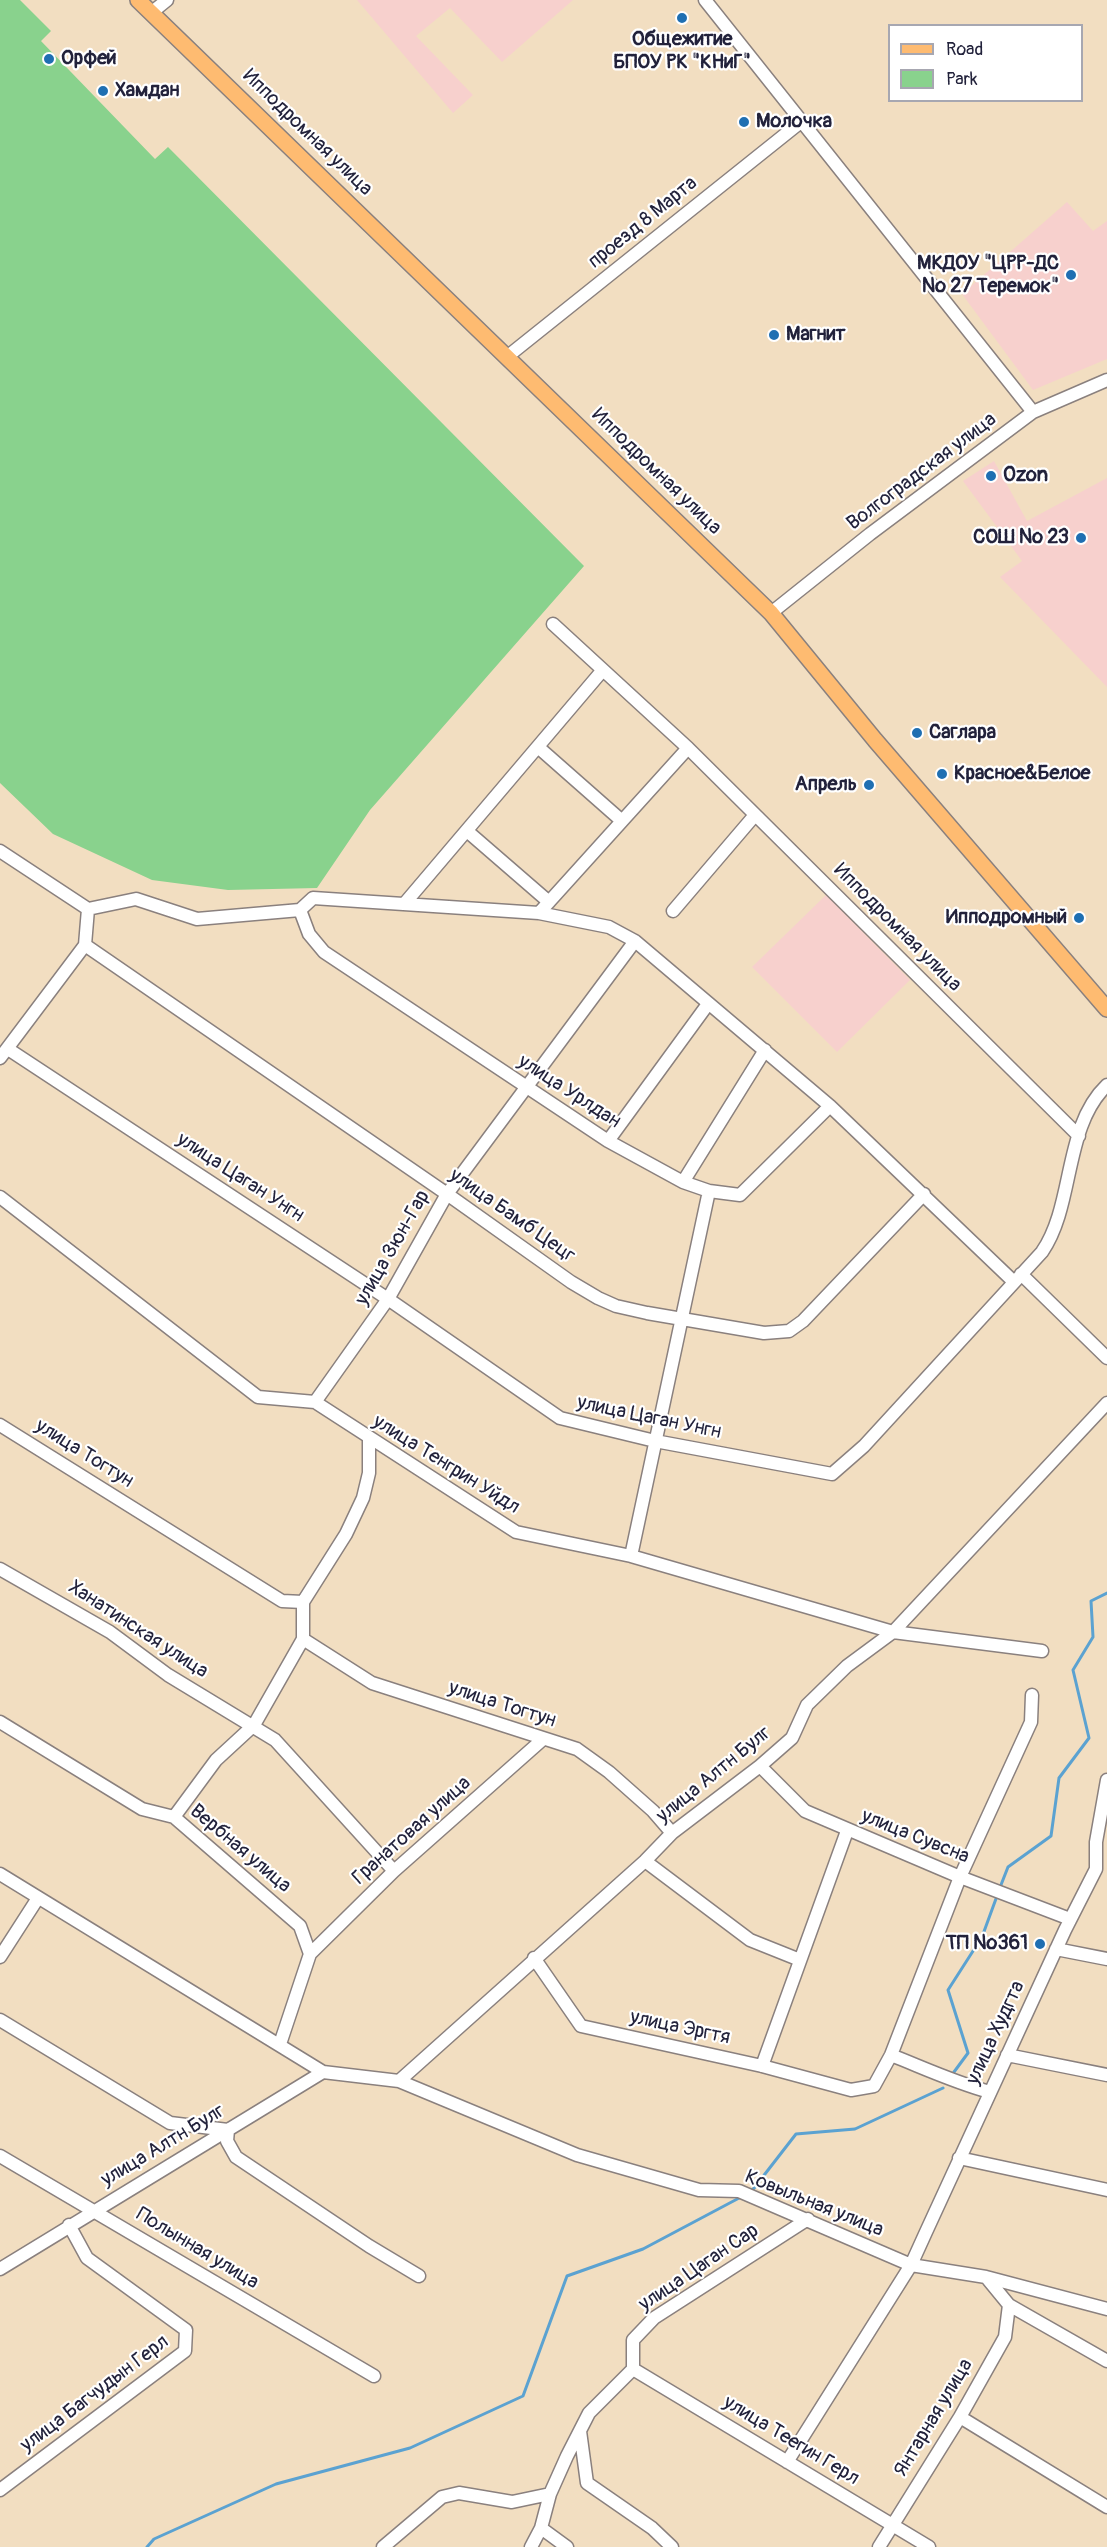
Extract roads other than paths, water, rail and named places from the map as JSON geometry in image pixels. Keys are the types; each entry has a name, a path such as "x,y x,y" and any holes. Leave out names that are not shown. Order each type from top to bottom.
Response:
{"main road":[{"name":"Ипподромная улица","path":"138,0 771,613 875,740 1107,1009"}],"street":[{"path":"151,13 167,0"},
{"path":"705,0 1033,412"},
{"name":"проезд 8 Марта","path":"508,356 802,121"},
{"name":"Волгоградская улица","path":"771,613 870,534 1033,412 1107,380"},
{"name":"Ипподромная улица","path":"553,624 688,748 1079,1136"},
{"path":"405,903 603,671"},
{"path":"538,747 622,821"},
{"path":"539,913 688,748"},
{"path":"673,911 755,815"},
{"path":"466,831 549,902"},
{"path":"0,851 88,909 136,899 197,919 300,910 313,898 539,913 609,927 635,942 830,1106 924,1194 1107,1358"},
{"path":"4,1053 84,945 88,909"},
{"name":"улица Урлдан","path":"300,910 309,934 324,952 608,1141 683,1182 709,1191 740,1195 830,1106"},
{"name":"улица Зюн-Гар","path":"315,1402 388,1299 447,1194 635,942"},
{"name":"улица Бамб Цецг","path":"84,945 447,1194 571,1282 598,1298 627,1308 764,1333 789,1331 803,1322 924,1194"},
{"path":"608,1141 708,1004"},
{"path":"683,1182 765,1050"},
{"name":"улица Цаган Унгн","path":"4,1053 388,1299 560,1418 655,1441 832,1474 864,1446 1048,1243 1079,1136 1090,1107 1107,1084"},
{"path":"631,1556 684,1317 709,1191"},
{"name":"улица Тенгрин Уйдл","path":"0,1197 258,1396 315,1402 369,1440 516,1532 631,1556 893,1632 1042,1651"},
{"name":"улица Алтн Булг","path":"399,2081 645,1861 672,1833 760,1766 792,1738 807,1705 847,1666 893,1632 1107,1403"},
{"name":"улица Тогтун","path":"0,1425 282,1601 303,1602"},
{"path":"174,1817 216,1760 254,1725 303,1639 303,1602 314,1589 346,1534 363,1498 369,1473 369,1440"},
{"name":"Ханатинская улица","path":"0,1569 110,1632 168,1675 254,1725 275,1740 394,1871"},
{"name":"улица Тогтун","path":"303,1639 372,1683 542,1740 577,1749 635,1795 672,1833"},
{"path":"990,2092 960,2084 942,2074 891,2055 960,1877 1031,1722 1032,1695"},
{"name":"Вербная улица","path":"0,1722 142,1809 174,1817 300,1926 310,1954"},
{"name":"Гранатовая улица","path":"310,1954 394,1871 542,1740"},
{"name":"улица Сувсна","path":"760,1766 806,1811 848,1831 960,1877 1070,1919"},
{"name":"улица Худгта","path":"787,2462 911,2265 1070,1919 1096,1869 1101,1844 1107,1779"},
{"path":"762,2066 848,1831"},
{"path":"645,1861 750,1940 801,1960"},
{"path":"0,1874 323,2072"},
{"path":"0,1957 38,1898"},
{"path":"1056,1949 1107,1959"},
{"path":"280,2044 310,1954"},
{"name":"улица Эргтя","path":"534,1958 581,2026 762,2066 851,2090 874,2086 891,2055"},
{"path":"0,2020 170,2123 228,2130 227,2141 236,2157 369,2246 419,2276"},
{"path":"1007,2055 1107,2074"},
{"name":"улица Алтн Булг","path":"0,2269 93,2210 323,2072"},
{"name":"Ковыльная улица","path":"323,2072 399,2081 578,2155 699,2190 739,2191 911,2265 986,2277 1107,2309"},
{"name":"Полынная улица","path":"0,2156 374,2376"},
{"path":"959,2158 1107,2190"},
{"name":"улица Цаган Сар","path":"633,2369 633,2340 654,2318 808,2219"},
{"name":"улица Багчудын Герл","path":"0,2490 185,2351 186,2330 87,2258 69,2225"},
{"path":"986,2277 1009,2305 1107,2361"},
{"name":"Янтарная улица","path":"879,2547 960,2417 1005,2337 1009,2305"},
{"path":"531,2547 541,2528 550,2494 589,2413 633,2369"},
{"name":"улица Теегин Герл","path":"633,2369 929,2547"},
{"path":"960,2417 1107,2506"},
{"path":"580,2431 587,2483 652,2528 673,2546"},
{"path":"383,2547 425,2508 442,2497 459,2493 512,2502 550,2494"},
{"path":"541,2528 567,2547"}],"waterway":[{"path":"999,1890 1008,1867 1051,1836 1059,1778 1089,1738 1073,1670 1093,1637 1091,1601 1107,1593"},
{"path":"954,2072 968,2053 948,1990 982,1937 997,1896"},
{"path":"751,2192 796,2134 855,2129 943,2088"},
{"path":"147,2547 154,2539 276,2484 410,2448 523,2396 567,2276 643,2249 741,2197"}],"place":[{"name":"Общежитие БПОУ РК \"КНиГ\"","path":"682,18"},
{"name":"Орфей","path":"49,59"},
{"name":"Хамдан","path":"103,91"},
{"name":"Молочка","path":"744,122"},
{"name":"МКДОУ \"ЦРР-ДС № 27 Теремок\"","path":"1071,275"},
{"name":"Магнит","path":"774,335"},
{"name":"Ozon","path":"991,476"},
{"name":"СОШ № 23","path":"1081,538"},
{"name":"Саглара","path":"917,733"},
{"name":"Красное&Белое","path":"942,774"},
{"name":"Апрель","path":"869,785"},
{"name":"Ипподромный","path":"1079,918"},
{"name":"ТП №361","path":"1040,1944"}]}
